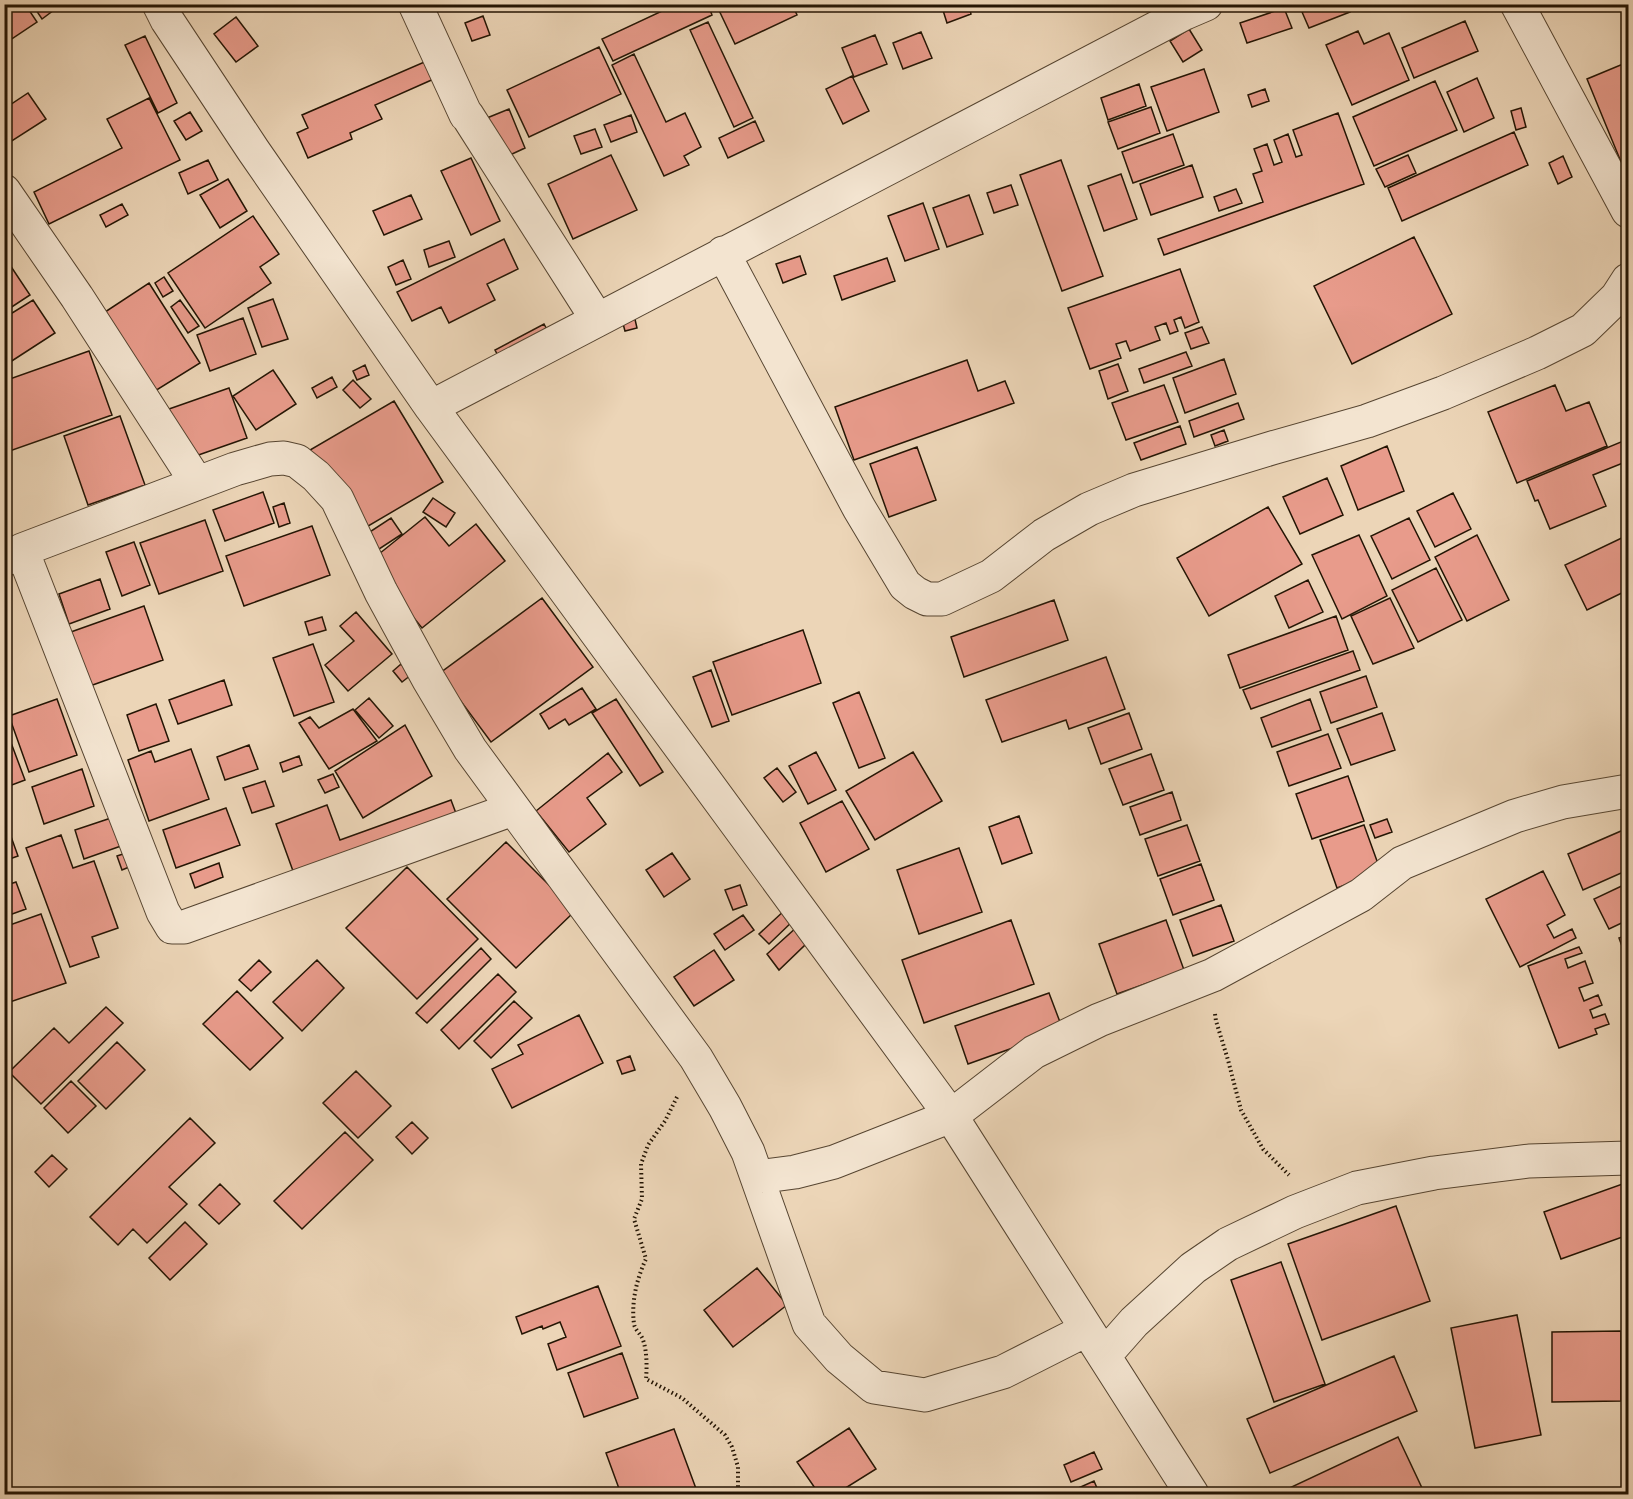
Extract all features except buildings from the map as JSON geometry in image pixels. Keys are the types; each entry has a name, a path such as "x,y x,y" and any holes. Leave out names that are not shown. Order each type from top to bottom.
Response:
{"street":[{"path":"159,4 167,20 253,150 431,407 951,1116 1192,1494"},
{"path":"415,4 466,115 596,319"},
{"path":"1517,4 1629,211"},
{"path":"431,407 1188,7"},
{"path":"4,191 77,297 197,483"},
{"path":"723,253 859,508 905,585 927,599 942,599 991,576 1044,535 1089,509 1134,490 1367,421 1443,393 1537,353 1583,330 1617,297 1629,280"},
{"path":"513,809 184,927 172,927 163,912 13,555 254,463 284,458 297,461 316,476 337,499 381,592 470,749 667,1017 696,1058 725,1107 748,1152 809,1324 839,1358 874,1386 925,1395 1095,1343 1134,1322 1193,1268 1228,1244 1295,1212 1357,1188 1434,1173 1529,1161 1629,1158"},
{"path":"757,1177 795,1172 834,1162 951,1116 1034,1052 1099,1020 1213,975 1360,895 1402,863 1515,816 1563,802 1629,791"}],"path":[{"path":"1213,975 1216,1021 1241,1110 1263,1149 1317,1204"},
{"path":"696,1058 665,1121 648,1145 641,1164 642,1199 634,1219 646,1259 635,1288 634,1326 643,1340 646,1378 682,1398 725,1435 732,1447 738,1467 738,1494"}]}
